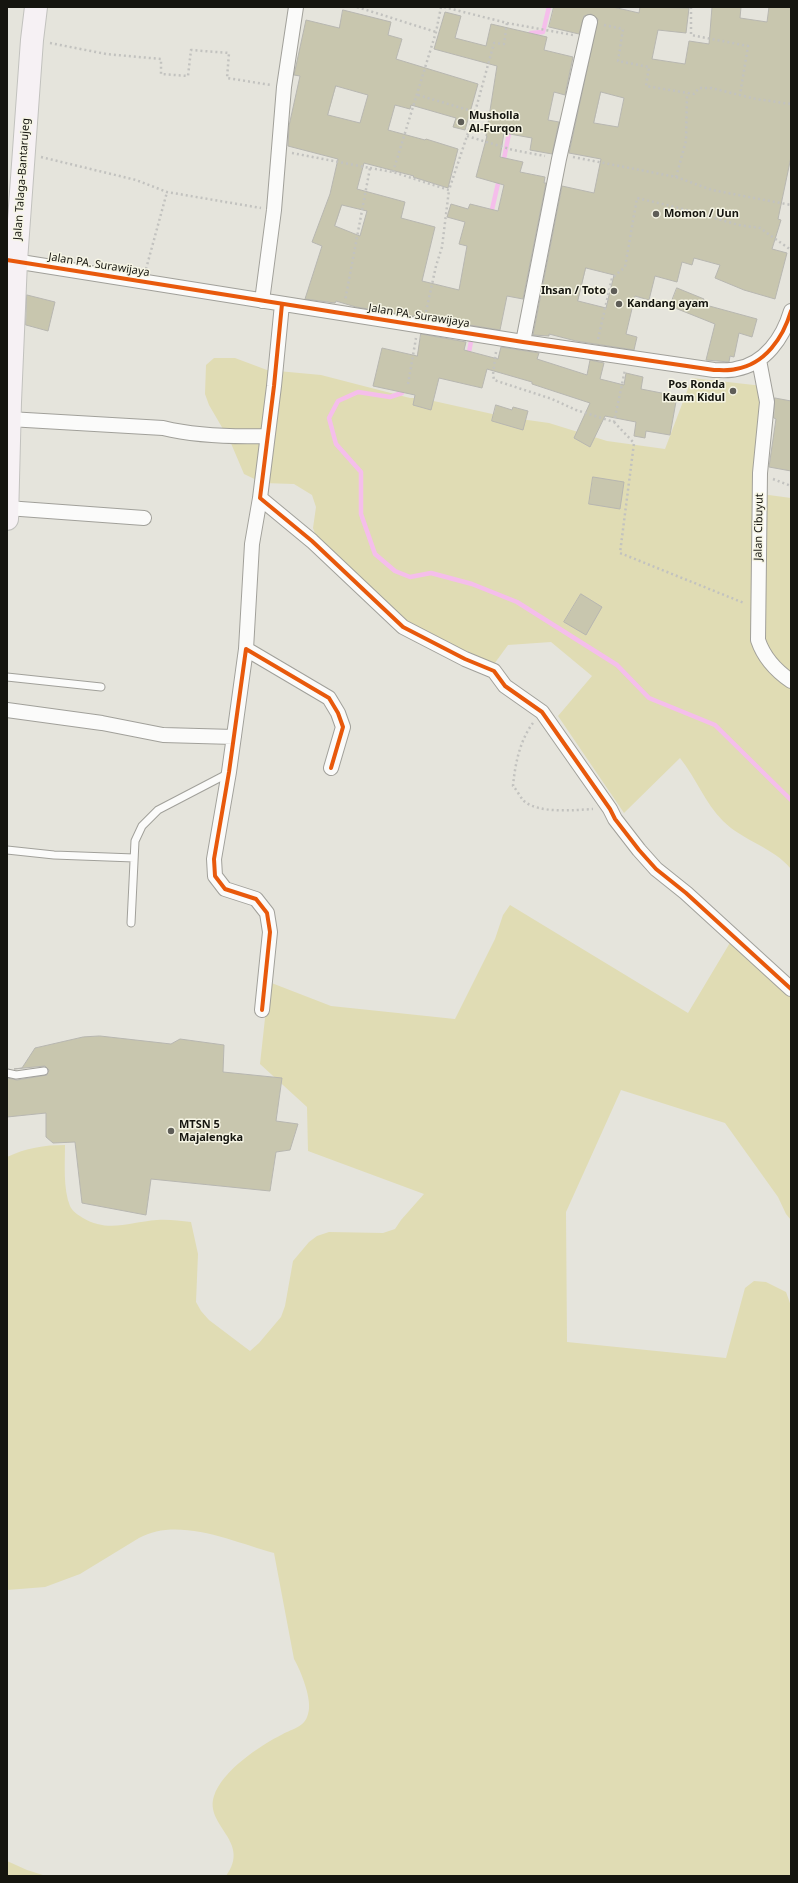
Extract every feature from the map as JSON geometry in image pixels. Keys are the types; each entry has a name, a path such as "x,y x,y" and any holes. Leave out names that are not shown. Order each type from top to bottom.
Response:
{"main road":[{"name":"Jalan Talaga-Bantarujeg","path":"7,519 12,260 25,153 32,40 36,7"}],"street":[{"path":"262,301 274,210 284,87 296,7"},
{"path":"523,342 560,157 590,22"},
{"name":"Jalan PA. Surawijaya","path":"12,260 420,326 714,370 734,370 759,360 778,339 786,327 791,311"},
{"path":"262,1010 270,932 267,913 256,899 225,888 215,876 214,859 229,772 246,649 252,544 260,498 274,386 282,304"},
{"name":"Jalan Cibuyut","path":"759,360 767,402 760,473 758,640 763,653 779,673 791,681"},
{"path":"9,419 163,428 186,432 231,436 267,436"},
{"path":"260,498 312,541 403,627 465,659 494,671 505,686 542,712 638,850 656,869 686,893 791,989"},
{"path":"7,508 144,518"},
{"path":"246,649 329,698 338,713 343,727 331,768"},
{"path":"7,710 102,723 163,735 234,737"}],"lane":[{"path":"7,677 101,687"},
{"path":"131,923 135,841 142,826 158,810 229,772"},
{"path":"7,850 54,855 134,858"},
{"path":"7,1073 16,1075 44,1071"}],"path":[{"path":"357,7 436,32"},
{"path":"393,172 418,95 443,7 508,23 587,38"},
{"path":"691,7 691,35 748,46 740,95"},
{"path":"590,22 623,29 618,61 649,67 646,86 694,94 699,88 711,88 791,104"},
{"path":"408,384 420,326 442,247 449,190 475,112 494,43 504,44 508,23"},
{"path":"32,40 106,54 161,59 161,74 188,76 191,50 228,53 227,78 284,87"},
{"path":"676,177 686,141 687,93"},
{"path":"418,95 475,112"},
{"path":"467,136 513,150 676,177 712,190 791,206"},
{"path":"279,150 393,172 449,190"},
{"path":"25,153 136,180 167,192 274,210"},
{"path":"343,313 370,168"},
{"path":"143,281 167,192"},
{"path":"594,353 612,278 625,267 637,198 739,225 760,228 791,250"},
{"path":"499,338 493,374 494,380 545,396 591,416 614,422 634,443 620,553 758,609"},
{"path":"614,422 628,358"},
{"path":"542,712 526,732 514,767 513,786 525,801 538,808 566,810 610,808"}],"shaded area":[{"path":"214,358 235,358 267,370 321,375 410,398 420,398 506,417 549,423 607,441 665,449 692,378 763,386 754,493 791,498 791,869 776,855 740,834 723,821 711,806 680,758 624,813 558,716 592,676 551,642 508,645 489,671 408,629 317,539 313,528 316,507 312,495 294,484 263,483 244,474 230,441 209,405 205,394 206,365"},
{"path":"510,905 688,1013 734,936 791,993 791,1220 786,1214 778,1197 725,1123 621,1090 566,1212 567,1342 726,1358 745,1288 754,1281 766,1282 786,1292 791,1306 791,1876 226,1876 233,1864 234,1853 231,1843 215,1816 213,1807 214,1796 218,1787 225,1777 242,1760 273,1739 301,1725 308,1714 309,1708 306,1686 294,1659 274,1553 206,1533 188,1530 154,1532 139,1538 80,1574 45,1587 7,1590 7,1157 21,1151 35,1148 65,1145 65,1184 70,1206 77,1214 92,1222 110,1226 161,1220 191,1222 198,1254 196,1302 201,1311 209,1320 250,1351 259,1343 281,1317 285,1306 293,1261 309,1242 317,1236 329,1232 383,1233 395,1229 424,1194 308,1151 307,1107 260,1064 269,982 331,1006 455,1019 495,939 503,915"},
{"path":"7,1861 27,1870 46,1876 7,1876"}],"building":[{"path":"554,7 613,7 639,13 640,7 689,8 686,33 658,30 652,59 685,64 689,41 709,44 712,7 741,7 740,18 767,22 769,7 791,7 791,157 778,219 781,220 772,249 787,253 775,299 744,290 715,278 720,265 694,258 692,265 682,262 677,282 655,276 649,300 635,296 626,334 637,337 634,350 576,341 549,334 549,336 533,335 562,186 594,193 601,159 569,153 598,19 591,14 584,16 579,34 549,27","holes":["601,92 624,98 618,127 594,123","586,268 614,275 606,308 578,301"]},
{"path":"343,10 391,22 388,35 402,39 396,59 478,84 465,130 453,127 456,118 411,105 410,109 395,105 388,130 425,140 426,139 458,149 448,188 413,177 414,176 364,163 357,189 405,202 401,218 435,227 422,281 459,290 467,246 459,244 465,222 447,217 451,204 468,209 470,204 498,211 504,185 476,177 487,136 497,66 434,49 445,12 461,16 455,38 486,46 491,24 547,37 544,50 573,57 565,95 554,92 548,120 559,122 552,154 530,150 532,138 504,133 500,157 523,162 520,172 545,177 544,183 546,183 523,299 507,296 500,330 356,307 336,301 335,303 305,299 322,246 312,242 330,194 338,159 288,146 289,126 300,76 294,75 306,20 339,28","holes":["336,86 368,95 360,123 328,115","342,205 367,211 360,236 335,226"]},
{"path":"677,288 704,299 702,304 757,319 752,337 739,333 734,357 730,356 729,362 706,360 715,324 670,306"},
{"path":"27,295 55,302 48,331 26,325"},
{"path":"421,334 466,342 464,350 498,359 501,347 539,353 537,359 587,375 590,360 604,363 600,379 624,385 626,373 643,377 641,389 677,396 670,435 646,431 645,438 634,436 636,422 605,416 590,447 574,438 590,403 532,384 532,382 487,369 482,388 439,378 431,410 413,405 415,395 373,386 382,348 417,356"},
{"path":"775,398 791,401 791,471 769,467 776,419 774,418"},
{"path":"496,405 512,410 513,407 528,411 523,430 492,421"},
{"path":"593,477 624,482 620,509 589,504"},
{"path":"581,594 602,607 586,635 564,622"},
{"name":"MTSN 5 Majalengka","path":"100,1036 171,1044 180,1039 224,1045 223,1072 282,1078 276,1121 298,1124 290,1150 276,1152 270,1191 151,1179 146,1215 82,1203 75,1142 53,1143 46,1137 46,1113 7,1117 7,1078 17,1080 47,1075 49,1070 45,1066 14,1069 22,1068 35,1048 83,1037"}],"waterway":[{"path":"528,39 531,33 543,32 549,7"},
{"path":"503,164 510,128"},
{"path":"491,214 499,179"},
{"path":"465,354 469,352 475,320"},
{"path":"403,388 402,393 390,397 358,392 338,401 329,418 336,444 361,472 361,514 375,554 395,571 410,577 431,573 472,584 517,602 617,665 649,698 715,725 791,800"}],"cycle path":[{"path":"7,260 523,342 714,370 736,369 756,362 764,356 778,340 788,321 791,311"},
{"path":"282,304 274,386 260,498 312,541 403,627 465,659 494,671 505,686 542,712 610,809 615,819 656,869 686,893 791,989"},
{"path":"262,1010 270,932 267,913 256,899 225,889 215,876 214,859 229,772 246,649 329,698 338,713 343,727 331,768"}],"place":[{"name":"Musholla Al-Furqon","path":"461,122"},
{"name":"Momon / Uun","path":"656,214"},
{"name":"Ihsan / Toto","path":"614,291"},
{"name":"Kandang ayam","path":"619,304"},
{"name":"Pos Ronda Kaum Kidul","path":"733,391"},
{"name":"MTSN 5 Majalengka","path":"171,1131"}]}
